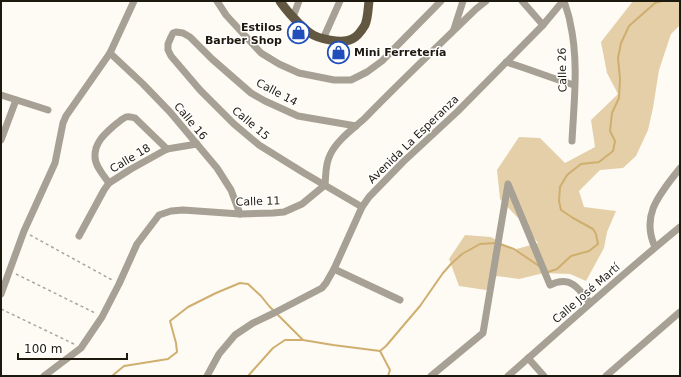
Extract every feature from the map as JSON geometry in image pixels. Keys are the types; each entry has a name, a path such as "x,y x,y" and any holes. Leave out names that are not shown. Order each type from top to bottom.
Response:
{"main road":[{"path":"280,1 307,32 323,39 341,41 353,39 360,32 367,18 369,1"}],"street":[{"path":"1,294 24,232 55,163 63,123 66,116 110,53 134,1"},
{"path":"217,1 226,15 262,54 299,73 334,80 351,80 367,72 382,61 441,1"},
{"path":"292,16 299,1"},
{"path":"323,39 340,1"},
{"path":"453,32 463,1"},
{"path":"325,185 326,164 334,147 486,1"},
{"path":"522,1 543,25"},
{"name":"Avenida La Esperanza","path":"209,375 218,354 235,335 253,323 322,288 334,269 362,207 369,197 403,162 458,111 543,25 564,1"},
{"name":"Calle 26","path":"564,1 570,22 575,71 572,141"},
{"name":"Calle 15","path":"183,33 176,32 173,34 168,44 168,50 171,56 200,90 234,124 260,145 362,207"},
{"name":"Calle 14","path":"183,33 190,36 251,93 298,116 356,126"},
{"name":"Calle 16","path":"110,53 170,112 217,168 231,190 240,214"},
{"path":"506,62 574,85"},
{"path":"1,95 48,110"},
{"path":"1,140 16,100"},
{"path":"109,184 96,163 96,148 104,134 126,117 130,116 135,118 167,149"},
{"name":"Calle 18","path":"79,236 104,190 109,184 131,169 167,149 197,144"},
{"path":"655,247 651,238 650,228 650,219 653,208 661,194 680,168"},
{"path":"431,376 483,333 508,184 550,285 557,282 567,282 573,284 580,290 590,303"},
{"name":"Calle 11","path":"44,376 81,348 102,317 137,244 159,215 171,211 183,210 240,214 272,214 284,212 302,204 325,185"},
{"name":"Calle José Martí","path":"508,376 590,303 680,227"},
{"path":"334,269 400,300"},
{"path":"606,376 680,312"},
{"path":"528,358 544,376"}],"path":[{"path":"24,232 119,284"},
{"path":"9,270 102,317"},
{"path":"1,309 81,348"}],"shaded area":[{"path":"633,1 680,1 680,25 671,34 659,70 648,130 636,156 623,168 600,170 579,191 584,207 616,211 607,232 604,248 586,281 570,274 544,273 519,279 497,276 486,290 459,286 449,259 465,235 491,237 513,250 538,243 520,220 500,199 497,170 519,137 540,138 565,163 595,147 591,120 618,94 607,73 601,42"}],"waterway":[{"path":"546,271 548,272 557,269 571,256 589,251 598,244 596,234 593,229 561,210 559,201 560,187 567,175 581,164 599,162 613,151 615,141 610,131 612,113 619,98 620,79 618,58 621,43 629,26 655,3 662,1"},
{"path":"112,376 124,366 168,359 177,352 170,321 188,307 240,283 248,284 303,340 380,351 420,306 451,264 462,254 480,244 496,243"},
{"path":"500,244 514,249 539,266"},
{"path":"248,376 273,348 285,340 302,340"},
{"path":"380,351 390,370 388,376"}],"place":[{"name":"Estilos Barber Shop","path":"298,33"},
{"name":"Mini Ferretería","path":"339,52"}]}
